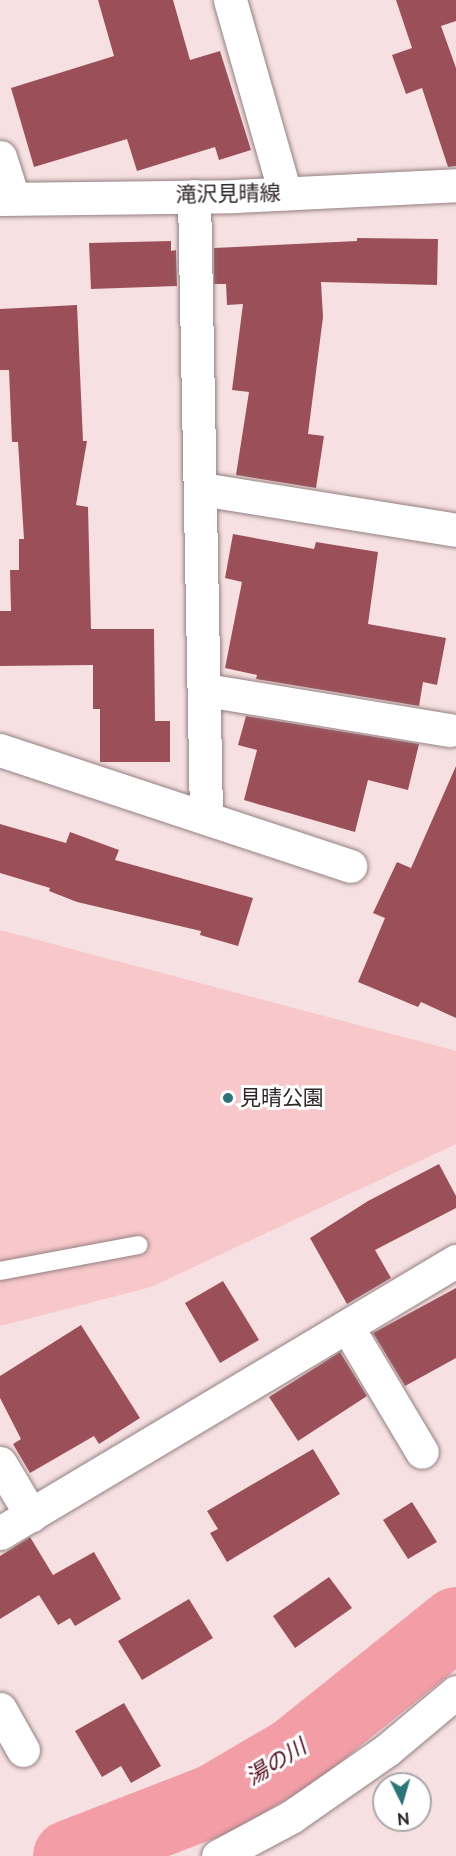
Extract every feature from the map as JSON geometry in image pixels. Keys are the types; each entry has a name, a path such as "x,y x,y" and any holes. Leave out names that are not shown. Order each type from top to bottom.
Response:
{"street":[{"path":"230,0 285,193"},
{"path":"0,158 6,199"},
{"name":"滝沢見晴線","path":"6,199 194,196 456,185"},
{"path":"194,196 206,817"},
{"path":"201,489 456,530"},
{"path":"205,690 450,730"},
{"path":"0,750 350,866"},
{"path":"0,1533 348,1328 456,1261"},
{"path":"348,1328 422,1452"},
{"path":"0,1462 31,1515"},
{"path":"218,1856 301,1810 387,1750 456,1692"},
{"path":"0,1708 22,1750"}],"lane":[{"path":"0,1271 139,1245"}],"shaded area":[{"name":"見晴公園","path":"0,930 456,1051 456,1144 151,1287 0,1326"}],"building":[{"path":"98,0 173,0 190,60 220,51 251,150 219,160 215,147 137,171 127,139 34,167 11,88 114,56"},
{"path":"396,0 456,0 456,21 441,26 456,68 456,166 448,167 422,88 406,94 392,55 412,48"},
{"path":"357,238 438,239 437,285 321,282 323,317 308,434 324,436 316,488 236,475 249,392 232,390 243,304 227,305 226,284 214,284 214,248 357,241"},
{"path":"171,241 171,251 176,250 177,286 91,289 89,243"},
{"path":"77,305 83,441 87,441 76,505 88,507 91,629 154,629 155,721 170,721 170,762 100,762 100,709 93,709 93,665 0,666 0,611 11,611 10,570 19,570 19,539 24,539 18,442 12,442 9,370 0,370 0,309"},
{"path":"233,534 314,549 316,542 378,552 368,624 446,638 437,685 423,682 419,706 256,679 257,675 225,668 242,582 225,578"},
{"path":"246,716 419,744 408,790 368,780 355,832 244,800 257,750 238,745"},
{"path":"456,766 456,1018 421,1002 418,1007 358,982 385,918 373,913 397,862 411,868"},
{"path":"0,824 66,843 70,832 119,850 115,860 253,898 238,946 200,935 201,931 77,902 49,891 50,888 0,873"},
{"path":"439,1164 456,1196 456,1208 375,1250 391,1278 347,1304 310,1238 368,1201"},
{"path":"223,1281 259,1340 220,1363 185,1303"},
{"path":"456,1288 456,1358 405,1386 373,1333"},
{"path":"81,1325 140,1418 99,1444 94,1436 30,1473 13,1444 21,1439 0,1398 0,1376"},
{"path":"340,1352 367,1396 298,1441 269,1397"},
{"path":"313,1449 340,1494 227,1562 210,1533 218,1529 207,1511"},
{"path":"412,1502 437,1542 408,1559 383,1520"},
{"path":"30,1537 53,1575 94,1552 121,1599 75,1626 70,1618 58,1625 39,1595 0,1619 0,1556"},
{"path":"329,1577 352,1608 295,1648 273,1616"},
{"path":"189,1599 213,1638 142,1680 118,1641"},
{"path":"124,1703 161,1766 131,1783 121,1766 102,1777 75,1731"}],"waterway":[{"name":"湯の川","path":"69,1856 214,1800 294,1753 456,1623"}],"place":[{"name":"見晴公園","path":"228,1098"}]}
